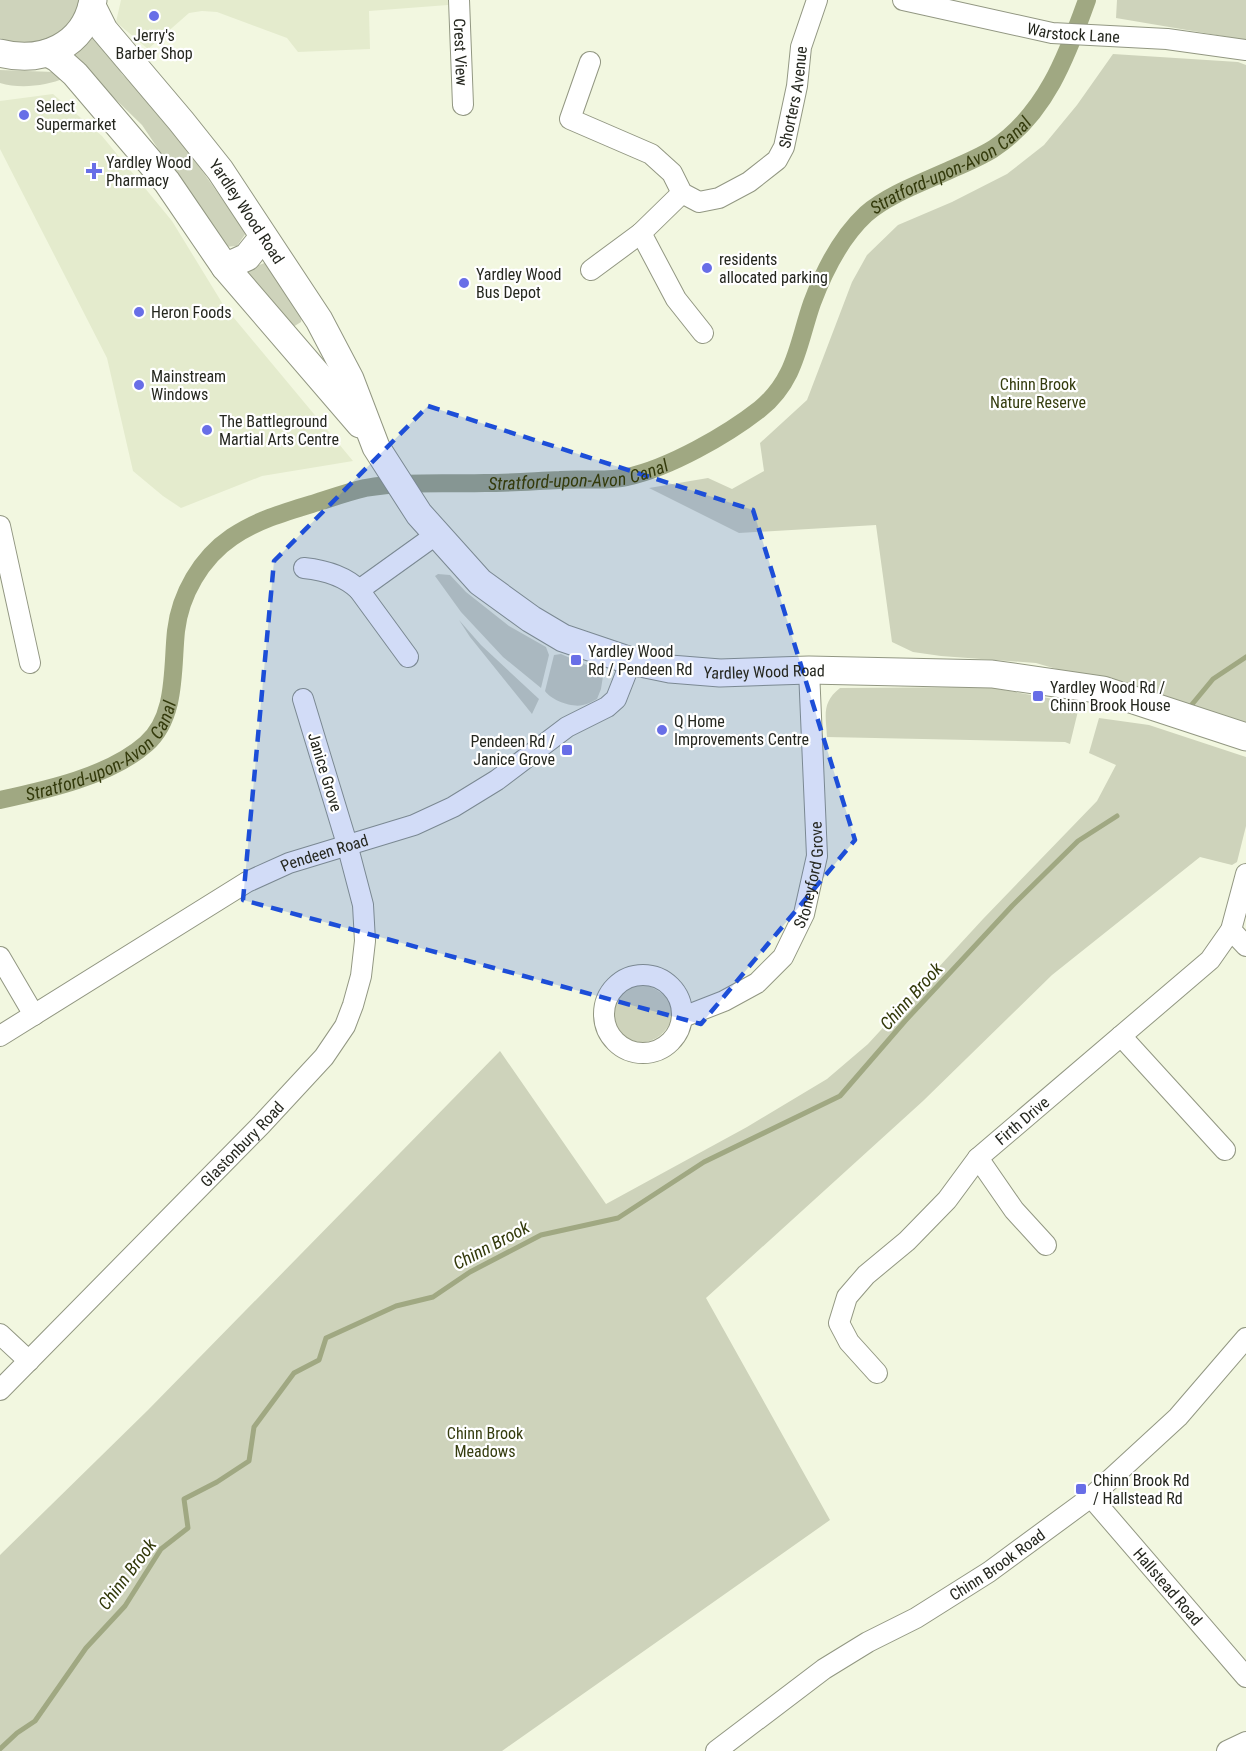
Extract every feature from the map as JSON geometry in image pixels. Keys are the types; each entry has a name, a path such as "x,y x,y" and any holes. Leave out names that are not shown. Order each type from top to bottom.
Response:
{"street":[{"name":"Crest View","path":"459,0 463,105"},
{"name":"Shorters Avenue","path":"682,193 699,202 719,198 749,182 777,160 784,147 797,86 801,47 817,0"},
{"name":"Warstock Lane","path":"903,0 962,7 1052,33 1167,39 1246,50"},
{"path":"0,53 26,57 48,54 60,48 73,38 87,20 93,3"},
{"name":"Yardley Wood Road","path":"93,3 104,30 220,170 262,237 319,320 350,379 373,442"},
{"name":"Yardley Wood Road","path":"48,54 57,58 75,74 167,182 225,267 373,442 416,510 437,534 480,582 531,619 563,638 631,661 670,669 720,673 809,670 992,674 1103,690 1246,737"},
{"path":"590,62 570,119 651,154 672,173 682,193 641,233 591,270"},
{"path":"641,233 676,299 703,333"},
{"path":"225,267 247,258 262,237"},
{"path":"287,341 319,320"},
{"path":"0,526 30,663"},
{"path":"359,590 437,534"},
{"path":"304,568 339,577 359,590 408,657"},
{"name":"Pendeen Road","path":"0,1036 247,882 289,863 414,825 453,807 497,780 567,727 607,707 616,699 631,661"},
{"name":"Stoneyford Grove","path":"682,1017 724,1001 757,983 783,957 804,914 817,856 809,670"},
{"name":"Janice Grove","path":"303,699 347,844"},
{"name":"Glastonbury Road","path":"0,1390 324,1058 345,1026 361,976 365,941 363,905 347,844"},
{"name":"Firth Drive","path":"876,1373 849,1342 839,1323 847,1297 866,1275 908,1241 947,1200 978,1158 1210,960 1231,930 1246,874"},
{"path":"1231,930 1246,946"},
{"path":"0,957 34,1015"},
{"path":"647,975 666,982 675,992 681,1004 682,1017 680,1029 668,1044 651,1053 639,1054 616,1044 606,1028 604,1009 608,996 616,986 627,978 647,975"},
{"path":"1121,1036 1225,1150"},
{"path":"978,1158 1014,1210 1046,1245"},
{"path":"0,1334 29,1361"},
{"name":"Chinn Brook Road","path":"716,1751 824,1669 868,1642 916,1618 989,1572 1091,1497 1178,1417 1246,1338"},
{"name":"Hallstead Road","path":"1091,1497 1246,1677"},
{"path":"1227,1751 1246,1742"}],"highlighted area":[{"path":"428,406 753,510 855,840 701,1024 243,900 274,561"}],"shaded area":[{"path":"121,0 448,0 448,5 369,11 370,49 298,52 287,38 217,12 202,11 189,13 148,49 116,22"},
{"path":"53,94 102,136 172,221 224,306 353,461 262,476 181,508 133,471 107,358 0,149 0,101"}],"green space":[{"path":"0,0 80,0 72,19 58,33 40,42 17,44 0,38"},
{"path":"1117,0 1246,0 1246,40 1116,18"},
{"path":"92,29 122,74 167,121 246,233 237,246 224,247 142,125 67,52"},
{"name":"Chinn Brook Nature Reserve","path":"1113,54 1238,62 1246,65 1246,725 1036,663 913,652 892,642 876,525 739,533 649,488 708,478 732,489 764,471 760,443 807,400 852,282 867,255 898,225 952,202 1007,174 1044,145 1077,105"},
{"path":"0,70 54,72 65,78 41,85 16,86 0,83"},
{"path":"267,262 302,316 301,322 293,327 244,271"},
{"path":"450,575 466,592 509,626 546,647 549,655 541,688 503,657 461,612 435,576"},
{"path":"459,620 481,645 539,699 532,714 470,637"},
{"path":"561,654 596,669 603,676 597,699 578,706 557,700 545,691 554,655"},
{"path":"988,687 1075,703 1078,711 1070,744 1065,742 827,737 827,705 840,688"},
{"name":"Chinn Brook Meadows","path":"1099,718 1149,725 1246,757 1246,826 1237,862 1232,865 1200,857 1052,975 923,1101 706,1298 830,1520 502,1751 0,1751 0,1555 148,1410 500,1051 606,1204 747,1127 827,1079 868,1044 983,919 1097,801 1116,765 1089,753"},
{"path":"639,983 662,993 673,1012 672,1020 667,1028 654,1039 640,1042 627,1038 617,1029 612,1017 613,1004 621,992"}],"waterway":[{"name":"Stratford-upon-Avon Canal","path":"0,800 57,786 96,773 114,765 146,744 156,733 168,706 178,617 187,591 211,555 232,537 251,526 282,513 340,495 380,486 602,480 627,477 679,458 747,419 772,398 789,373 817,291 828,267 848,234 866,214 885,200 983,155 1011,135 1027,119 1052,83 1087,0"},
{"name":"Chinn Brook","path":"1189,708 1213,679 1246,657"},
{"name":"Chinn Brook","path":"0,1749 17,1733 35,1721 86,1648 125,1606 161,1549 188,1528 184,1499 217,1482 249,1461 254,1427 294,1373 319,1360 326,1338 396,1306 433,1297 470,1272 541,1235 618,1218 704,1162 840,1096 905,1021 1012,906 1078,841 1117,816"}],"place":[{"name":"Jerry's Barber Shop","path":"154,16"},
{"name":"Select Supermarket","path":"24,115"},
{"name":"Yardley Wood Pharmacy","path":"94,171"},
{"name":"residents allocated parking","path":"707,268"},
{"name":"Yardley Wood Bus Depot","path":"464,283"},
{"name":"Heron Foods","path":"139,312"},
{"name":"Mainstream Windows","path":"139,385"},
{"name":"The Battleground Martial Arts Centre","path":"207,430"},
{"name":"Yardley Wood Rd / Pendeen Rd","path":"576,660"},
{"name":"Yardley Wood Rd / Chinn Brook House","path":"1038,696"},
{"name":"Q Home Improvements Centre","path":"662,730"},
{"name":"Pendeen Rd / Janice Grove","path":"567,750"},
{"name":"Chinn Brook Rd / Hallstead Rd","path":"1081,1489"}]}
